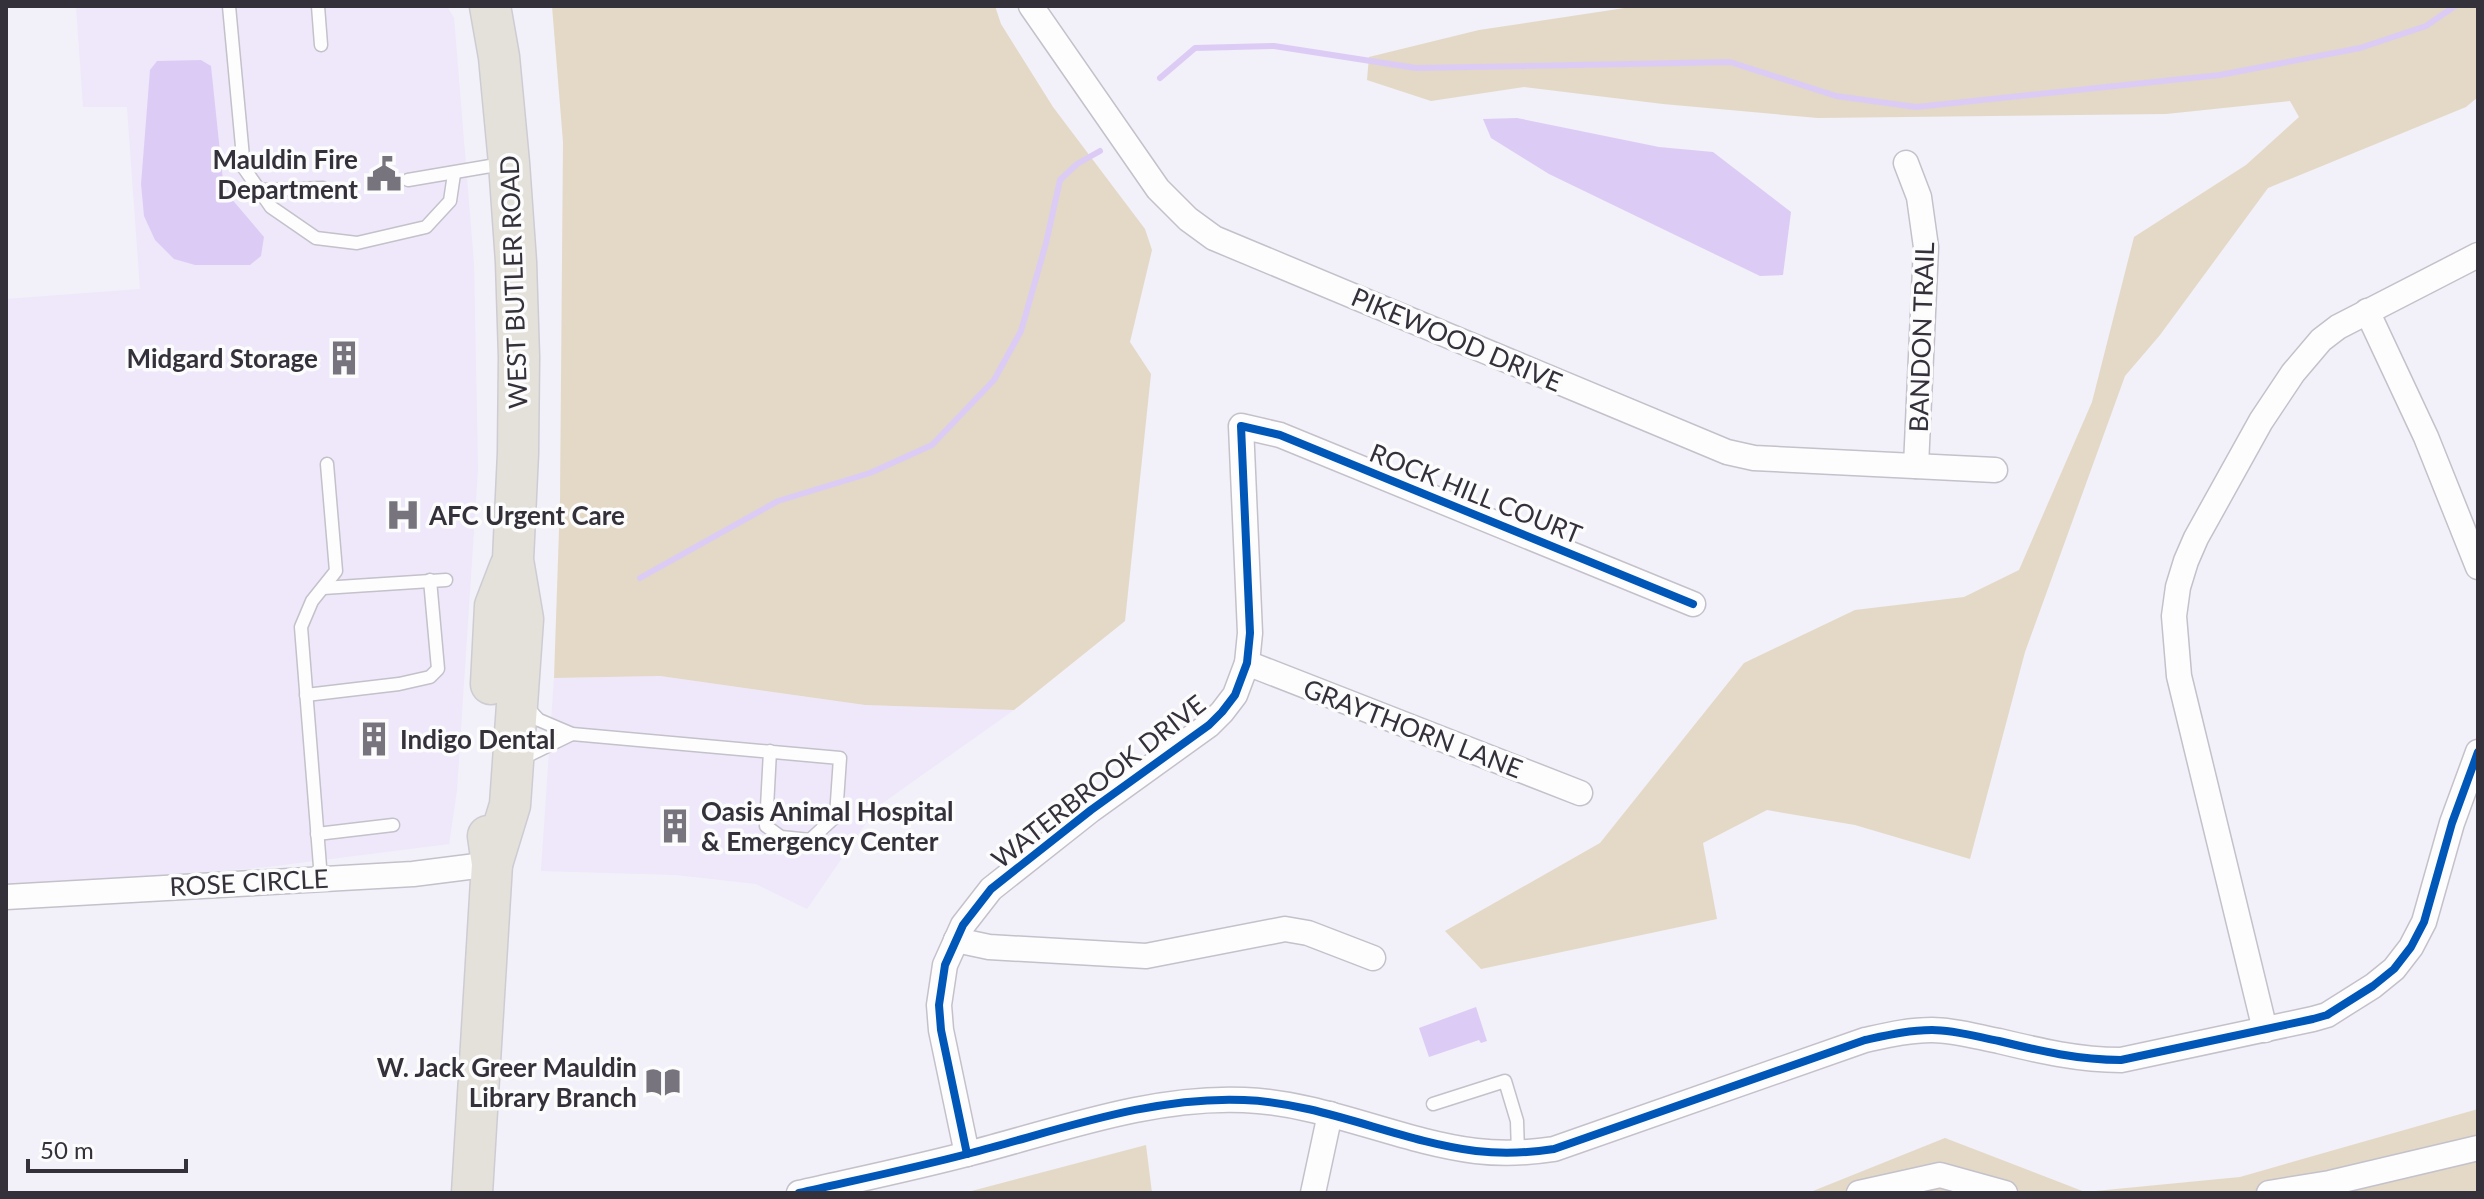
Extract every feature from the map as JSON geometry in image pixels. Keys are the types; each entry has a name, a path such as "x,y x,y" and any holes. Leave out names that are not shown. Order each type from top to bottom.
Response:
{"main road":[{"name":"WEST BUTLER ROAD","path":"490,6 499,57 516,262 519,357 513,560 523,619 510,805 492,864"},
{"name":"WEST BUTLER ROAD","path":"472,1193 492,864 484,797 495,606 513,560"}],"street":[{"name":"PIKEWOOD DRIVE","path":"1031,6 1158,189 1188,219 1214,238 1727,452 1754,458 1995,470"},
{"name":"BANDON TRAIL","path":"1906,163 1919,197 1926,247 1916,466"},
{"path":"2265,1030 2179,676 2174,616 2178,587 2196,538 2261,421 2293,373 2321,340 2367,311 2478,255"},
{"path":"2367,311 2426,437 2478,567"},
{"name":"ROCK HILL COURT","path":"1241,426 1280,435 1693,604"},
{"name":"WATERBROOK DRIVE","path":"967,1154 941,1030 939,1005 945,965 963,925 991,889 1091,810 1209,725 1235,695 1247,663 1250,633 1241,426"},
{"name":"GRAYTHORN LANE","path":"1247,663 1580,793"},
{"path":"799,1193 1103,1118 1192,1101 1278,1103 1474,1151 1518,1153 1554,1149 1865,1040 1903,1031 1935,1030 2060,1055 2106,1060 2135,1057 2327,1015 2394,969 2411,947 2424,922 2452,823 2478,752"},
{"name":"ROSE CIRCLE","path":"6,897 413,874 492,864"},
{"path":"956,940 989,947 1146,956 1285,929 1308,933 1373,958"},
{"path":"1313,1193 1330,1114"},
{"path":"2269,1193 2330,1183 2478,1148"},
{"path":"1859,1193 1940,1175 2005,1193"}],"lane":[{"path":"229,6 244,168 271,207 316,238 357,243 426,227 450,201 454,174"},
{"path":"318,6 321,45"},
{"path":"408,180 509,163"},
{"path":"259,190 323,188"},
{"path":"321,879 301,627 312,601 336,571 327,464"},
{"path":"306,695 399,684 430,677 438,669 430,580"},
{"path":"323,588 446,580"},
{"path":"517,696 539,720 572,734 770,751 840,758 836,816 810,840 781,837 766,826 770,751"},
{"path":"513,764 572,734"},
{"path":"317,834 393,825"},
{"path":"1433,1104 1505,1081 1517,1121 1518,1153"}],"shaded area":[{"path":"76,6 447,6 454,18 474,264 478,469 457,790 449,844 267,867 6,886 6,299 140,289 127,107 83,107"},
{"path":"552,6 995,6 1001,24 1053,107 1145,229 1152,250 1130,342 1151,374 1125,621 1014,710 865,705 660,676 554,678 560,501 563,142"},
{"path":"1638,6 2478,6 2478,97 2466,107 2268,188 2160,335 2125,376 2025,652 1970,859 1855,825 1767,810 1703,843 1717,919 1481,969 1445,931 1600,843 1744,663 1855,610 1964,597 2019,570 2092,402 2134,237 2246,165 2299,117 2290,101 2166,114 1818,118 1524,87 1431,101 1367,80 1369,57 1479,30"},
{"path":"201,60 211,66 224,190 264,237 261,256 250,265 195,265 174,259 155,240 144,216 141,184 150,70 157,61"},
{"path":"1517,118 1659,147 1713,152 1791,212 1783,275 1760,276 1549,174 1491,138 1483,119"},
{"path":"660,676 865,705 1014,710 877,807 807,909 756,884 676,875 541,871 554,678"},
{"path":"1476,1007 1487,1041 1481,1043 1479,1040 1429,1057 1419,1028"},
{"path":"2478,1109 2478,1193 1808,1193 1945,1138 2085,1192 2240,1177"},
{"path":"1146,1145 1152,1193 964,1193"}],"waterway":[{"path":"1160,78 1195,48 1274,46 1416,68 1730,62 1836,96 1916,107 2220,75 2360,48 2426,26 2455,6"},
{"path":"640,578 778,501 870,473 932,445 994,380 1021,331 1060,180 1077,164 1100,151"}],"cycle path":[{"path":"967,1154 941,1030 939,1005 945,965 963,925 991,889 1091,810 1209,725 1235,695 1247,663 1250,633 1241,426 1280,435 1693,604"},
{"path":"799,1193 950,1158 1106,1116 1175,1103 1209,1100 1274,1103 1447,1146 1486,1152 1525,1152 1554,1149 1865,1040 1898,1033 1949,1031 2060,1054 2121,1060 2313,1019 2327,1015 2373,986 2394,969 2411,947 2424,922 2452,823 2478,752"}],"place":[{"name":"Mauldin Fire Department","path":"384,174"},
{"name":"Midgard Storage","path":"344,358"},
{"name":"AFC Urgent Care","path":"403,515"},
{"name":"Indigo Dental","path":"374,739"},
{"name":"Oasis Animal Hospital & Emergency Center","path":"675,826"},
{"name":"W. Jack Greer Mauldin Library Branch","path":"663,1082"}]}
